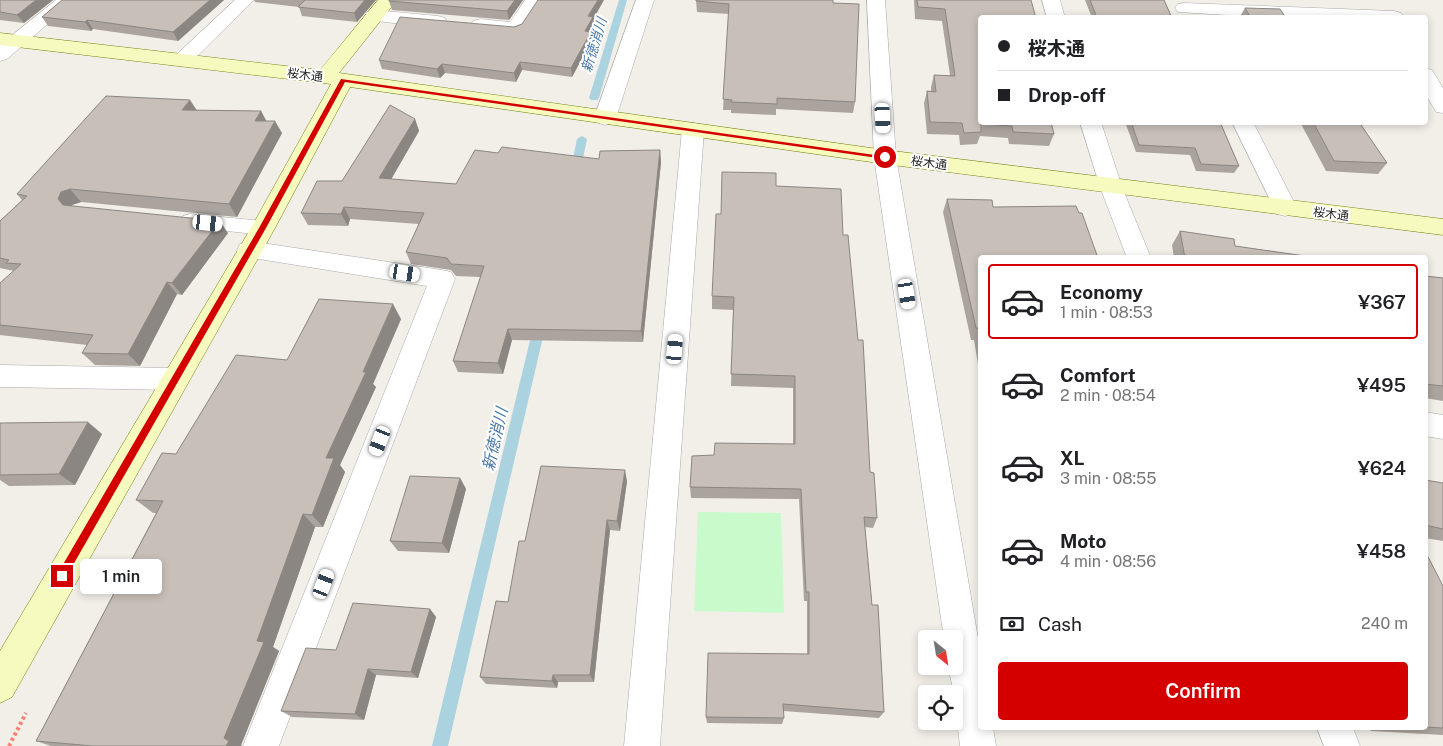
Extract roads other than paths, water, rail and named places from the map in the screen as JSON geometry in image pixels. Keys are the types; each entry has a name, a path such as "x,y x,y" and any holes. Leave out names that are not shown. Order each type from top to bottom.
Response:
{"street":[{"path":"0,55 7,40 67,0"},
{"path":"182,60 246,0"},
{"path":"0,685 256,239 334,79 374,16 388,0"},
{"path":"374,16 515,28 534,0"},
{"path":"605,118 645,0"},
{"path":"876,0 885,157 978,746"},
{"path":"1051,0 1055,15"},
{"path":"1384,0 1393,15"},
{"path":"1185,8 1348,15"},
{"name":"桜木通","path":"7,40 334,79 885,157 1111,187 1443,227"},
{"path":"1428,80 1443,107"},
{"path":"1091,125 1111,187 1138,255"},
{"path":"1244,125 1286,208"},
{"path":"642,746 693,130"},
{"path":"256,239 442,279 261,746"},
{"path":"0,376 174,379"},
{"path":"1428,424 1443,427"},
{"path":"1335,730 1342,746"}],"lane":[{"path":"167,219 256,239"}],"waterway":[{"name":"新徳消川","path":"594,98 623,0"},
{"name":"新徳消川","path":"575,173 582,139"},
{"name":"新徳消川","path":"440,746 540,324"}]}
